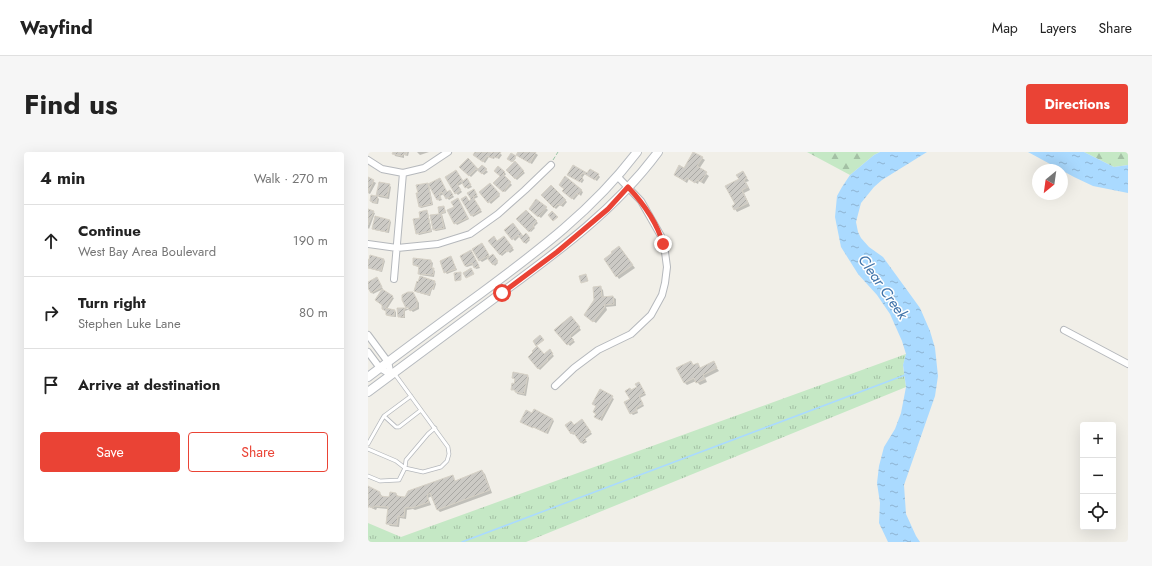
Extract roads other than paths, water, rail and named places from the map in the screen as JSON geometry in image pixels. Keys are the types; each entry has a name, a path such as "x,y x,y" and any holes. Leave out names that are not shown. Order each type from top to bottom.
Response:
{"main road":[{"path":"368,377 535,253 568,226 597,198 638,152"},
{"path":"368,392 557,252 608,209 647,167 658,152"}],"street":[{"path":"368,160 382,169 403,173 424,168 448,152"},
{"path":"368,244 397,248 438,244 470,234 498,214 551,165"},
{"path":"394,279 403,173"},
{"path":"555,386 574,368 598,350 631,334 651,315 662,295 667,267 661,236 642,201 617,176"},
{"path":"1064,330 1128,364"},
{"path":"368,335 388,362 392,374"},
{"path":"368,352 380,368 392,374"}],"lane":[{"path":"368,449 396,461 405,468 423,472 441,467 447,461 449,454 448,447 411,396 392,374"},
{"path":"368,444 384,416 411,396"},
{"path":"384,416 396,428 421,410"},
{"path":"368,476 380,481 399,480 405,468 406,460 435,428"}],"water":[{"name":"Clear Creek","path":"880,152 927,152 882,180 874,187 861,203 856,222 861,238 869,247 883,257 920,308 930,331 935,348 938,376 935,396 904,485 906,514 920,542 888,542 879,523 880,503 877,483 879,466 884,447 895,429 901,413 906,387 903,365 906,354 890,314 877,295 858,274 841,247 835,217 837,196 850,175 874,155"},
{"path":"1028,152 1084,152 1114,167 1128,165 1128,193 1093,186 1074,177 1068,174 1068,164 1050,164"}],"waterway":[{"path":"462,542 905,375"}]}
